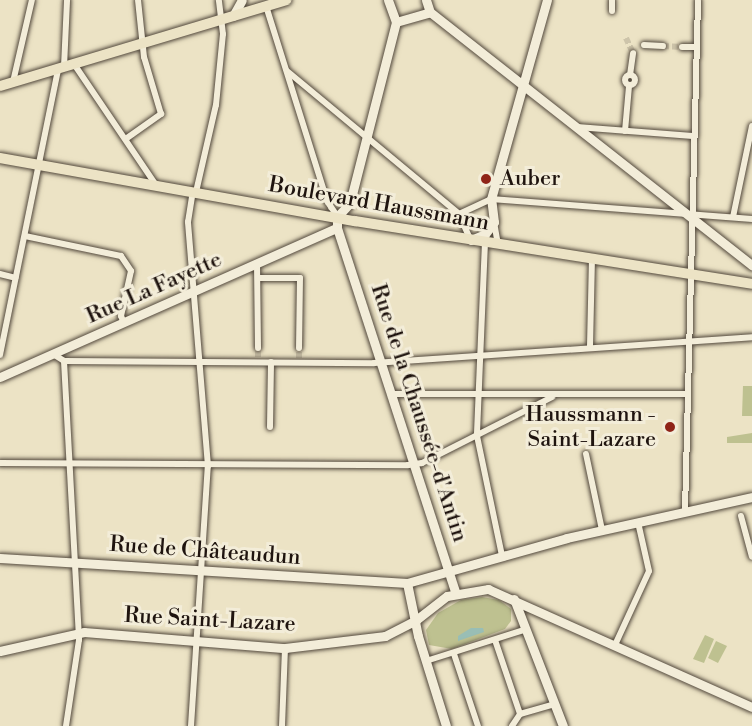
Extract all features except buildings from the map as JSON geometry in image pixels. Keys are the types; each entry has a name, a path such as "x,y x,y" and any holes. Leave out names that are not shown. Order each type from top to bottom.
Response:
{"main road":[{"path":"233,16 242,0"},
{"path":"0,86 222,20 265,3 286,0"},
{"path":"367,136 396,22 388,0"},
{"path":"426,0 430,12 752,265"},
{"path":"471,240 485,234 494,222 491,199 547,0"},
{"path":"396,22 430,12"},
{"name":"Rue La Fayette","path":"0,377 324,236 350,203 367,136"},
{"name":"Boulevard Haussmann","path":"0,158 195,191 337,222 498,244 689,277 752,284"},
{"name":"Rue de la Chaussée-d'Antin","path":"337,222 456,592"},
{"path":"446,726 426,661 407,584 502,556 685,511 739,509 752,497"},
{"name":"Rue de Châteaudun","path":"0,558 407,584"},
{"path":"456,592 488,589 514,599 752,707"},
{"name":"Rue Saint-Lazare","path":"0,651 79,633 285,648 385,636 416,620 434,604 456,592"},
{"path":"514,599 524,630 563,726"}],"street":[{"path":"13,82 32,0"},
{"path":"0,355 39,165 65,66 67,0"},
{"path":"127,138 161,114 142,44 138,0"},
{"path":"191,726 208,466 197,362 188,222 216,105 222,20 219,0"},
{"path":"612,0 612,11"},
{"path":"685,511 690,214 698,0"},
{"path":"265,3 327,201 337,222"},
{"path":"644,45 663,46"},
{"path":"681,47 696,47"},
{"path":"625,130 629,86 635,81 630,75 633,53"},
{"path":"65,66 127,138 156,185"},
{"path":"287,71 459,214 471,240"},
{"path":"733,217 752,126"},
{"path":"575,127 693,136"},
{"path":"459,214 491,199 752,219"},
{"path":"494,222 498,244"},
{"path":"25,236 121,256 131,271 121,316 124,323"},
{"path":"485,242 477,436 502,556"},
{"path":"590,346 591,261"},
{"path":"258,264 258,348"},
{"path":"0,274 16,278"},
{"path":"259,278 300,278 299,348"},
{"path":"53,354 64,361 381,362 590,346 752,337"},
{"path":"64,361 79,633 66,726"},
{"path":"270,427 272,363"},
{"path":"392,394 479,393 552,396 687,394"},
{"path":"0,463 208,466 415,464 477,436 552,396"},
{"path":"586,454 602,530"},
{"path":"739,509 752,557"},
{"path":"615,645 649,571 638,522"},
{"path":"426,661 524,630"},
{"path":"495,640 520,714"},
{"path":"282,726 285,648"},
{"path":"454,654 478,726"},
{"path":"512,726 520,714 554,704"}],"green space":[{"path":"743,386 752,386 752,416 742,416"},
{"path":"752,433 752,443 727,443 727,437"},
{"path":"482,597 499,600 511,609 511,621 505,629 452,649 429,645 426,630 438,613 461,600"},
{"path":"705,635 714,639 704,663 693,659"},
{"path":"716,641 727,646 718,663 708,658"}],"water":[{"path":"471,628 483,628 484,632 458,641 458,636"}],"tunnel":[{"path":"626,38 633,53"},
{"path":"663,46 682,47"},
{"path":"258,348 258,357"},
{"path":"299,348 299,358"}],"place":[{"name":"Auber","path":"486,179"},
{"name":"Haussmann - Saint-Lazare","path":"670,427"}]}
